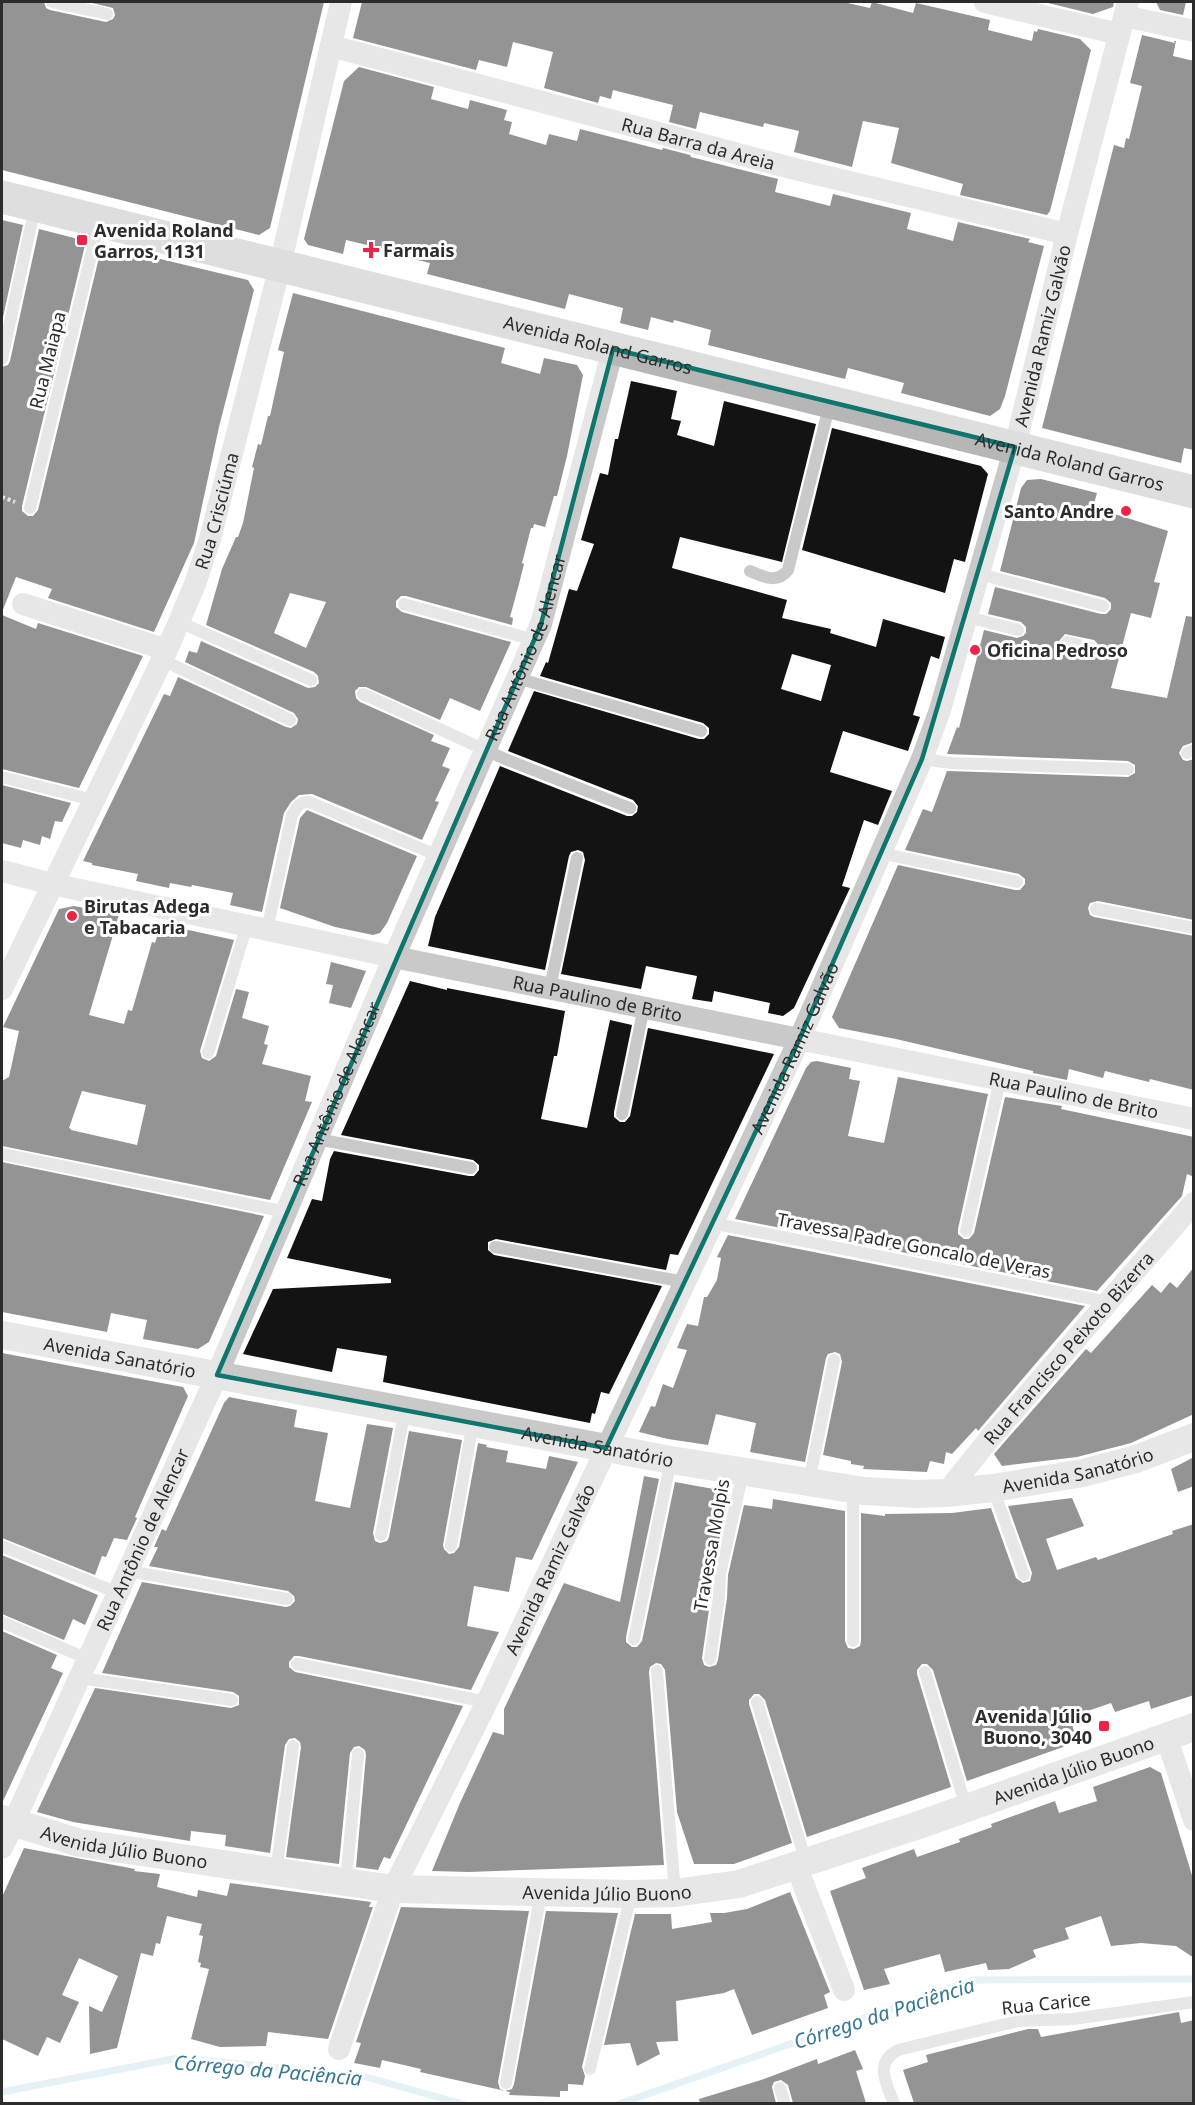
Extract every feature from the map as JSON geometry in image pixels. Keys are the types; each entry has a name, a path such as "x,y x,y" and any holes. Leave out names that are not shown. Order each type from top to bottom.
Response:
{"main road":[{"name":"Avenida Roland Garros","path":"2,197 1194,492"}],"street":[{"name":"Rua Crisciúma","path":"2,989 164,655 210,539 280,266 340,2"},
{"path":"985,2 1124,17 1194,31"},
{"name":"Avenida Ramiz Galvão","path":"339,2049 393,1889 487,1702 800,1038 922,759 940,710 1015,447 1067,234 1124,17"},
{"name":"Rua Barra da Areia","path":"331,46 791,168 1067,234"},
{"name":"Rua Antônio de Alencar","path":"5,1830 84,1669 217,1375 394,957 541,624 613,349"},
{"path":"23,604 164,655"},
{"name":"Rua Paulino de Brito","path":"2,872 394,957 1194,1119"},
{"name":"Rua Francisco Peixoto Bizerra","path":"946,1493 990,1438 1194,1203"},
{"name":"Avenida Sanatório","path":"2,1335 217,1375 298,1397 405,1410 671,1460 853,1490 917,1494 993,1488 1083,1473 1136,1459 1194,1437"},
{"name":"Avenida Júlio Buono","path":"5,1830 393,1889 675,1893 739,1884 919,1825 1194,1727"},
{"path":"1166,1736 1194,1820"},
{"path":"801,1863 844,1990"}],"lane":[{"path":"52,2 107,14"},
{"path":"2,359 35,206"},
{"name":"Rua Maiapa","path":"30,508 99,221"},
{"path":"750,572 768,579 784,576 788,570 830,403"},
{"path":"979,574 1103,606"},
{"path":"404,604 534,640"},
{"path":"967,617 1018,630"},
{"path":"179,622 311,680"},
{"path":"1067,642 1091,648"},
{"path":"164,655 290,720"},
{"path":"517,678 701,731"},
{"path":"363,694 484,750 630,808"},
{"path":"922,759 951,763 1128,769"},
{"path":"2,777 93,800"},
{"path":"208,1053 257,928 292,815 297,807 303,802 309,802 438,856"},
{"path":"880,853 1017,882"},
{"path":"550,988 578,858"},
{"path":"1096,909 1194,928"},
{"path":"622,1114 644,1007"},
{"path":"966,1231 1000,1080"},
{"path":"317,1139 471,1168"},
{"path":"2,1154 286,1212"},
{"name":"Travessa Padre Goncalo de Veras","path":"712,1223 1108,1302"},
{"path":"495,1247 685,1282"},
{"path":"809,1483 834,1360"},
{"path":"381,1534 405,1410"},
{"path":"451,1546 473,1423"},
{"path":"634,1639 671,1460"},
{"name":"Travessa Molpis","path":"710,1659 720,1574 743,1472"},
{"path":"993,1488 1024,1575"},
{"path":"853,1490 854,1641"},
{"path":"2,1546 118,1593"},
{"path":"128,1570 287,1599"},
{"path":"2,1622 84,1669 232,1700"},
{"path":"297,1664 487,1702"},
{"path":"657,1671 675,1893"},
{"path":"925,1672 966,1807"},
{"path":"757,1702 801,1863"},
{"path":"276,1872 293,1746"},
{"path":"346,1881 358,1754"},
{"path":"506,2083 541,1892"},
{"path":"590,2069 631,1894"},
{"name":"Rua Carice","path":"894,2103 883,2073 883,2066 891,2054 935,2040 1018,2021 1073,2019 1194,2002"},
{"path":"780,2088 785,2103"}],"highlighted area":[{"path":"613,349 1015,447 922,759 800,1038 606,1448 217,1375 541,624"}],"building":[{"path":"2,2 44,2 46,8 50,10 106,22 113,19 115,15 113,8 88,2 324,2 270,228 259,235 2,170"},
{"path":"362,2 843,2 870,8 872,2 913,13 916,3 990,20 988,30 1032,41 1034,31 1037,32 1038,29 1080,39 1091,50 1050,211 1047,215 960,195 963,184 891,163 899,128 863,121 852,167 794,152 799,131 764,123 763,127 700,112 696,129 669,122 673,105 613,90 611,99 600,96 598,103 544,88 553,52 513,42 507,67 479,60 476,70 353,38"},
{"path":"1044,2 1114,2 1113,7 1093,14"},
{"path":"1156,2 1186,2 1183,15 1160,10"},
{"path":"1142,35 1175,43 1176,41 1173,56 1194,61 1194,450 1184,448 1181,463 1042,428 1114,145 1124,148 1126,138 1129,139 1142,86 1130,83"},
{"path":"359,67 434,87 431,99 468,109 470,100 507,110 504,120 512,122 509,134 546,145 549,134 577,141 580,129 662,150 663,148 778,179 775,192 830,206 833,194 911,213 907,229 953,241 958,222 1030,239 1028,242 1044,246 1000,409 990,416 901,393 904,383 848,368 845,379 708,345 711,330 674,320 673,323 651,317 648,330 620,323 623,308 569,294 565,309 427,274 430,263 409,258 409,255 346,240 343,254 308,245 304,239 344,81"},
{"path":"2,220 23,225 2,322"},
{"path":"39,229 86,241 22,506 22,511 28,516 33,516 38,510 102,245 248,280 254,290 219,427 194,543 154,632 48,598 52,589 16,577 2,612 2,367 8,365 10,361"},
{"path":"293,293 505,348 501,363 540,374 544,358 577,365 583,375 557,496 554,496 545,527 534,524 531,528 510,617 513,618 512,625 406,596 401,596 396,601 396,607 402,612 511,642 480,711 450,698 440,720 366,687 359,687 355,691 356,698 360,702 434,735 431,741 450,748 442,766 450,769 435,801 439,802 422,840 312,794 299,795 284,813 262,912 230,905 233,893 192,885 191,887 170,883 169,888 136,881 138,874 92,865 92,863 83,861 164,694 170,696 178,677 286,727 291,728 297,724 298,719 294,713 185,662 189,651 197,653 201,641 308,688 315,687 319,683 318,676 314,672 206,625 222,569 243,523 254,468 252,467 258,444 261,445 268,416 270,416 284,352 278,350","holes":["290,593 326,602 306,648 274,633"]},
{"path":"631,381 677,391 671,419 681,421 677,435 714,446 724,401 816,424 782,562 680,537 672,568 787,600 782,618 831,629 830,633 876,647 883,619 945,637 939,659 931,656 913,715 920,717 908,751 843,731 830,772 892,791 878,825 864,820 842,886 850,888 794,1008 783,1016 768,1013 770,1003 714,991 712,1002 692,999 697,976 646,966 641,989 561,974 585,860 583,852 578,850 571,852 569,856 545,970 428,946 435,917 500,766 627,816 632,816 637,812 638,806 633,800 508,751 534,691 699,739 704,739 709,734 709,728 703,723 540,676 546,662 548,663 569,589 577,591 594,544 581,540 600,473 608,475 615,439 618,439","holes":["792,654 831,665 821,701 781,689"]},
{"path":"832,428 981,466 988,474 965,562 954,559 945,593 802,550"},
{"path":"1041,479 1097,493 1093,507 1168,531 1154,582 1160,583 1151,618 1131,613 1111,688 1167,698 1186,616 1194,617 1194,742 1183,746 1179,753 1183,760 1194,759 1194,920 1098,901 1090,903 1088,908 1090,915 1094,917 1194,936 1194,1090 1105,1071 1103,1078 1069,1069 1067,1080 896,1039 839,1028 832,1017 898,865 1015,890 1020,890 1025,884 1025,879 1019,874 905,850 923,809 932,812 947,771 1128,777 1135,773 1135,765 1128,761 947,754 957,727 959,728 984,630 1017,638 1026,633 1026,627 1021,622 988,614 995,587 1101,614 1106,614 1111,609 1111,603 1105,598 1000,571 1021,488 1027,480","holes":["1065,634 1094,640 1099,645 1099,651 1090,656 1064,650 1059,641"]},
{"path":"2,615 36,629 38,623 143,656 79,788 2,769"},
{"path":"2,785 71,803 62,822 55,821 50,839 42,836 40,845 23,840 21,848 2,843"},
{"path":"307,810 417,856 387,923 380,933 373,935 335,927 280,908 300,818"},
{"path":"74,906 119,915 89,1015 124,1024 128,1010 132,1011 152,942 155,943 161,924 234,940 200,1051 202,1058 209,1061 216,1056 236,989 249,992 242,1018 269,1026 264,1044 268,1045 262,1064 311,1076 305,1101 312,1102 270,1200 2,1146 2,1081 9,1077 19,1031 3,1027 59,909","holes":["82,1091 146,1105 137,1145 69,1128"]},
{"path":"331,962 366,971 351,1008 329,1003 333,985 326,984"},
{"path":"410,981 447,990 447,988 565,1011 557,1056 554,1056 541,1119 587,1128 610,1020 632,1025 614,1112 614,1117 620,1122 625,1122 630,1116 648,1028 774,1054 678,1255 670,1254 666,1270 496,1239 488,1242 488,1250 494,1255 662,1286 609,1394 601,1392 590,1423 383,1382 387,1356 337,1348 332,1372 243,1354 273,1289 391,1283 391,1279 287,1258 312,1199 322,1201 330,1159 334,1151 469,1176 474,1176 479,1170 479,1165 473,1160 341,1135"},
{"path":"817,1061 851,1068 849,1079 860,1081 848,1136 884,1143 898,1077 988,1094 958,1229 958,1234 964,1239 969,1239 974,1233 1005,1097 1062,1106 1061,1109 1194,1137 1194,1177 1187,1174 1182,1196 1097,1291 735,1219 806,1068 811,1062"},
{"path":"2,1162 264,1216 209,1342 198,1349 143,1339 147,1320 111,1313 107,1332 2,1312"},
{"path":"728,1235 1085,1306 978,1431 976,1428 952,1454 946,1452 944,1464 930,1461 927,1472 863,1469 864,1466 851,1464 851,1461 823,1455 842,1362 840,1354 835,1352 828,1354 826,1358 805,1462 750,1452 756,1423 716,1414 708,1445 639,1432 651,1406 655,1407 663,1384 673,1388 687,1350 677,1348 687,1324 698,1326 704,1297 707,1297 717,1280 721,1258 717,1257"},
{"path":"1194,1267 1194,1414 1131,1443 1077,1457 1002,1466 994,1454 1086,1349 1091,1353 1152,1285 1161,1293 1170,1282 1177,1288"},
{"path":"2,1353 183,1387 188,1396 127,1540 114,1538 106,1557 102,1556 95,1575 2,1538"},
{"path":"229,1397 297,1410 294,1427 328,1433 315,1501 350,1508 367,1424 393,1428 373,1533 375,1541 380,1543 387,1541 389,1537 409,1431 462,1440 443,1545 449,1554 454,1553 459,1547 478,1443 487,1445 486,1447 508,1451 506,1462 546,1469 549,1456 578,1462 532,1560 516,1557 509,1592 474,1586 467,1626 499,1632 471,1690 299,1656 294,1656 289,1662 289,1667 295,1672 463,1706 390,1859 384,1857 378,1870 356,1867 366,1755 365,1750 359,1746 354,1747 350,1753 339,1864 286,1857 301,1747 300,1742 295,1738 289,1739 285,1745 270,1853 225,1846 226,1835 191,1831 190,1841 73,1822 37,1812 95,1688 231,1708 239,1705 239,1696 233,1692 102,1673 142,1582 286,1607 295,1601 294,1596 288,1591 149,1566 158,1547 154,1547 162,1529 166,1531 224,1403"},
{"path":"1194,1457 1194,1486 1178,1492 1171,1469"},
{"path":"644,1476 659,1479 626,1637 626,1642 632,1647 637,1647 642,1641 675,1482 730,1492 712,1572 702,1658 704,1665 709,1667 716,1665 718,1660 728,1575 744,1505 772,1509 773,1499 845,1511 845,1641 848,1648 854,1649 860,1646 861,1641 861,1513 885,1516 885,1514 952,1513 991,1508 1016,1578 1023,1583 1030,1581 1032,1573 1008,1506 1072,1498 1084,1526 1046,1539 1057,1570 1096,1557 1098,1560 1173,1534 1172,1531 1194,1524 1194,1695 1151,1709 1149,1701 1115,1712 1111,1703 1070,1717 1077,1742 967,1781 933,1670 927,1664 922,1664 917,1674 951,1787 807,1837 765,1700 759,1694 754,1694 749,1704 792,1843 734,1864 694,1864 677,1812 665,1670 661,1664 656,1663 650,1667 649,1672 664,1865 469,1872 432,1871 493,1732 504,1735 504,1709 564,1583 620,1602"},
{"path":"2,1555 98,1595 85,1625 73,1619 64,1640 2,1614"},
{"path":"2,1631 57,1655 51,1668 63,1673 2,1803"},
{"path":"1150,1767 1161,1773 1194,1882 1194,1958 1176,1946 1141,1943 1111,1946 1101,1916 1065,1928 1069,1939 1033,1950 1036,1957 1009,1969 988,1970 986,1963 945,1972 940,1954 884,1969 890,1984 864,1990 830,1891 866,1878 862,1868 914,1849 917,1857 960,1842 959,1839 992,1827 991,1824 1055,1801 1059,1813 1097,1801 1093,1787"},
{"path":"24,1848 135,1869 134,1871 160,1874 157,1887 197,1897 198,1890 227,1896 230,1883 371,1902 369,1907 373,1907 328,2039 268,2032 266,2046 220,2047 191,2039 209,1969 200,1967 201,1963 198,1962 203,1936 199,1935 202,1924 167,1916 160,1944 156,1943 153,1956 141,1953 117,2048 90,2054 89,2006 102,2012 118,1976 79,1958 62,1995 79,2002 60,2043 47,2037 38,2056 2,2039 2,1897"},
{"path":"790,1892 830,1992 824,1995 828,2008 752,2035 734,1989 724,1993 676,2001 678,2041 656,2042 660,2054 637,2066 630,2043 604,2045 635,1914 671,1914 672,1929 712,1922 710,1913 747,1909"},
{"path":"401,1907 529,1911 498,2082 500,2089 504,2091 420,2072 421,2069 382,2060 380,2068 354,2063 361,2043 356,2042"},
{"path":"546,1911 618,1913 582,2067 585,2076 583,2085 568,2084 568,2091 560,2091 560,2097 509,2095 510,2092 505,2091 512,2089 514,2084"},
{"path":"1179,2012 1181,2023 1194,2020 1194,2103 914,2103 903,2070 928,2062 926,2055 1028,2029 1038,2029 1041,2037"},
{"path":"855,2050 863,2069 856,2071 866,2103 793,2103 788,2085 781,2080 774,2082 772,2087 776,2103 700,2103 699,2099 761,2080 817,2059 818,2064"}],"waterway":[{"name":"Córrego da Paciência","path":"619,2104 973,1980 1194,1979"},
{"name":"Córrego da Paciência","path":"2,2092 178,2058 362,2076 463,2104"}],"place":[{"name":"Avenida Roland Garros, 1131","path":"82,240"},
{"name":"Farmais","path":"371,250"},
{"name":"Santo Andre","path":"1126,511"},
{"name":"Oficina Pedroso","path":"975,650"},
{"name":"Birutas Adega e Tabacaria","path":"72,916"},
{"name":"Avenida Júlio Buono, 3040","path":"1104,1726"}]}
